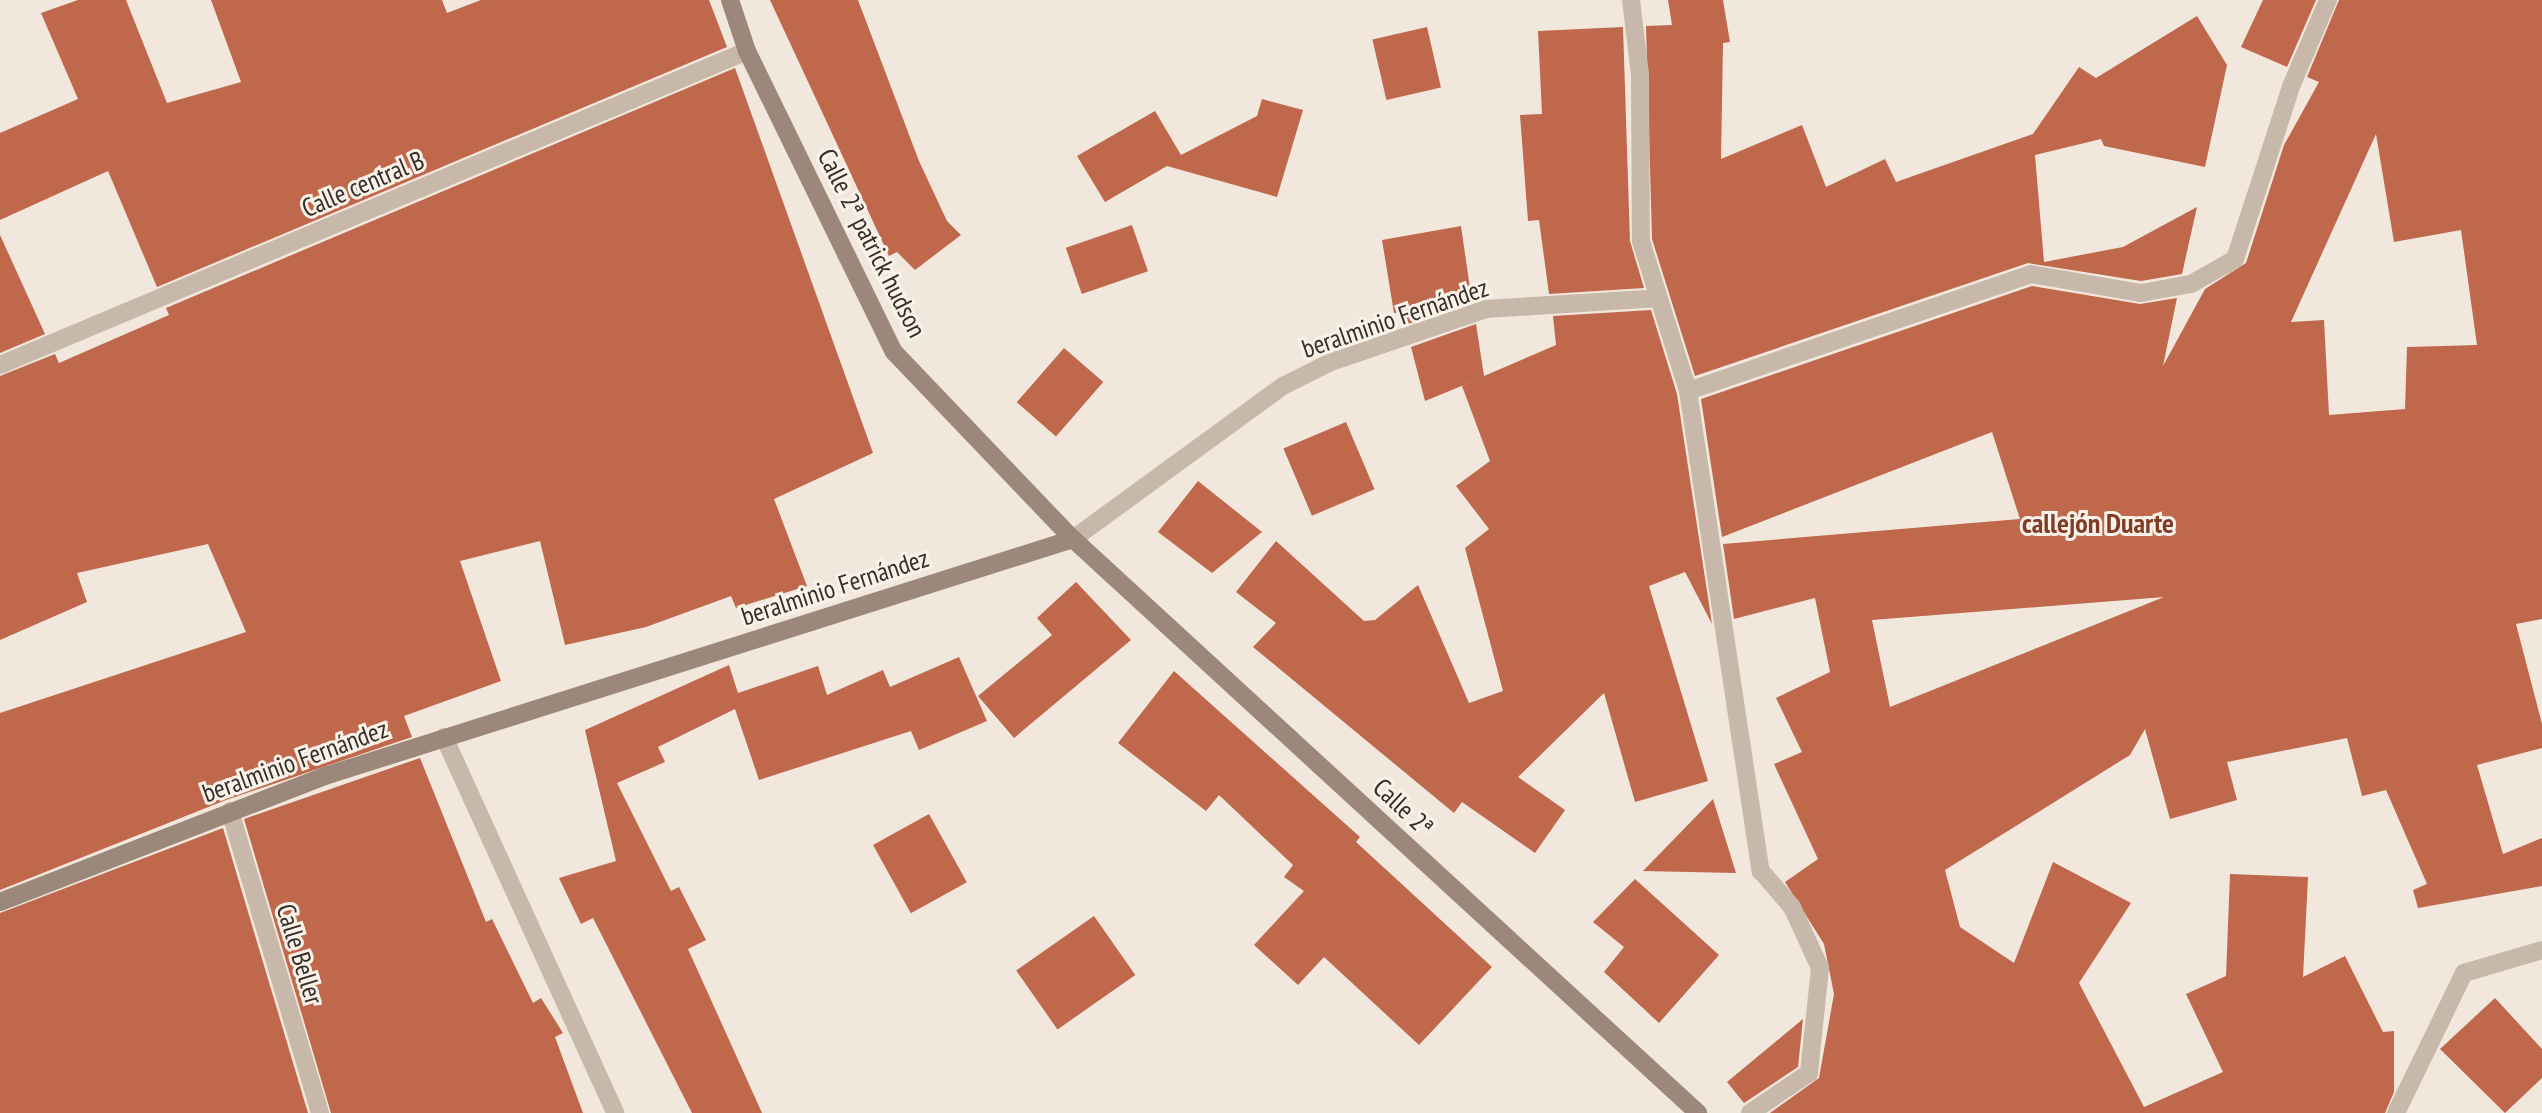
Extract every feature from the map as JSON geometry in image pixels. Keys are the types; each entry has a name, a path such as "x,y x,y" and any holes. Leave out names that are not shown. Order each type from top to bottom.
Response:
{"main road":[{"name":"Calle 2ª patrick hudson","path":"730,0 747,51 894,352 1073,539"},
{"name":"beralminio Fernández","path":"0,902 230,811 444,737 1073,539"},
{"name":"Calle 2ª","path":"1073,539 1698,1113"}],"street":[{"path":"1630,0 1640,75 1641,240 1688,391 1761,871 1792,907 1820,968 1808,1073 1750,1113"},
{"path":"1688,391 2031,274 2141,293 2191,284 2235,259 2292,85 2328,0"},
{"name":"Calle central B","path":"0,365 747,51"},
{"name":"beralminio Fernández","path":"1073,539 1283,386 1331,362 1486,309 1659,298"},
{"path":"444,737 615,1113"},
{"name":"Calle Beller","path":"230,811 320,1113"},
{"path":"2396,1113 2463,973 2542,950"}],"building":[{"path":"78,0 126,0 167,103 241,82 211,0 442,0 447,13 481,0 709,0 727,47 157,287 108,171 0,220 0,133 78,99 41,13"},
{"path":"770,0 858,0 919,161 947,221 961,235 915,270 897,252 889,256"},
{"path":"1668,0 1723,0 1730,42 1723,43 1721,159 1802,125 1826,187 1885,159 1896,182 2033,134 2079,67 2096,78 2197,16 2227,65 2205,167 2104,146 2101,139 2035,155 2044,262 2123,247 2197,207 2182,274 2141,281 2028,263 1695,376 1652,239 1646,26 1672,25"},
{"path":"2263,0 2316,0 2287,67 2241,47"},
{"path":"2339,0 2542,0 2542,619 2516,624 2542,724 2542,748 2477,765 2503,854 2542,838 2542,886 2418,908 2413,890 2427,884 2386,790 2362,796 2347,738 2227,762 2237,800 2170,819 2145,729 2130,755 1945,870 1960,927 2014,963 2053,862 2131,903 2079,983 2144,1107 2223,1072 2186,994 2226,976 2230,874 2308,877 2303,977 2345,956 2383,1032 2394,1031 2394,1092 2385,1113 1770,1113 1819,1078 1834,994 1824,944 1785,882 1818,859 1774,764 1802,752 1776,698 1830,672 1815,598 1734,619 1723,544 2020,519 1992,432 1722,537 1701,399 2032,286 2140,304 2177,298 2163,366 2205,289 2246,263 2284,145 2319,82 2307,77","holes":["2376,134 2394,242 2461,230 2477,345 2407,347 2405,409 2329,415 2324,320 2291,322","2164,597 1890,707 1872,620"]},
{"path":"1427,27 1441,87 1386,100 1372,40"},
{"path":"1623,27 1630,241 1644,288 1549,294 1539,220 1528,221 1520,115 1542,114 1538,31"},
{"path":"735,68 873,453 774,499 807,586 736,608 731,596 646,627 565,645 540,541 460,561 501,681 404,716 412,737 226,800 0,890 0,713 246,632 208,544 77,573 87,602 0,640 0,376 55,354 59,363 169,315 166,308"},
{"path":"1262,99 1303,110 1277,197 1167,166 1105,202 1077,156 1155,111 1181,155 1257,116"},
{"path":"1132,225 1148,271 1082,294 1066,248"},
{"path":"1461,226 1472,302 1405,325 1402,312 1394,313 1382,240"},
{"path":"0,235 45,334 0,353"},
{"path":"1651,310 1677,394 1712,624 1685,572 1649,586 1708,781 1635,802 1604,693 1518,777 1565,810 1535,853 1462,802 1454,813 1253,647 1276,623 1236,592 1276,541 1364,621 1375,620 1418,585 1469,703 1503,691 1465,548 1489,529 1456,486 1490,461 1462,386 1481,378 1425,401 1411,347 1476,324 1484,376 1556,345 1553,316"},
{"path":"1064,348 1103,382 1056,436 1017,402"},
{"path":"1346,422 1375,489 1312,516 1283,449"},
{"path":"1198,481 1262,532 1212,573 1158,532"},
{"path":"1076,582 1131,640 1014,738 978,696 1052,635 1037,618"},
{"path":"959,657 987,721 919,750 911,731 759,780 735,709 658,747 665,762 617,783 671,891 679,887 706,940 688,949 762,1113 692,1113 593,918 581,924 559,878 616,861 585,730 729,665 738,693 818,666 827,695 883,670 890,687"},
{"path":"1174,671 1360,837 1356,842 1492,967 1419,1045 1324,957 1298,985 1254,945 1304,891 1284,877 1293,865 1219,795 1206,811 1118,743"},
{"path":"420,758 486,922 492,919 533,1003 541,998 563,1033 555,1037 583,1113 331,1113 244,819"},
{"path":"1713,799 1736,873 1643,871"},
{"path":"929,814 967,882 911,913 873,845"},
{"path":"223,828 308,1113 0,1113 0,913"},
{"path":"1635,879 1719,955 1659,1023 1604,972 1624,947 1593,922"},
{"path":"1094,916 1135,975 1057,1029 1016,970"},
{"path":"2495,998 2542,1049 2542,1078 2505,1113 2440,1049"},
{"path":"1803,1019 1798,1067 1744,1103 1727,1082"}],"district":[{"name":"callejón Duarte","path":"2098,523"}]}
